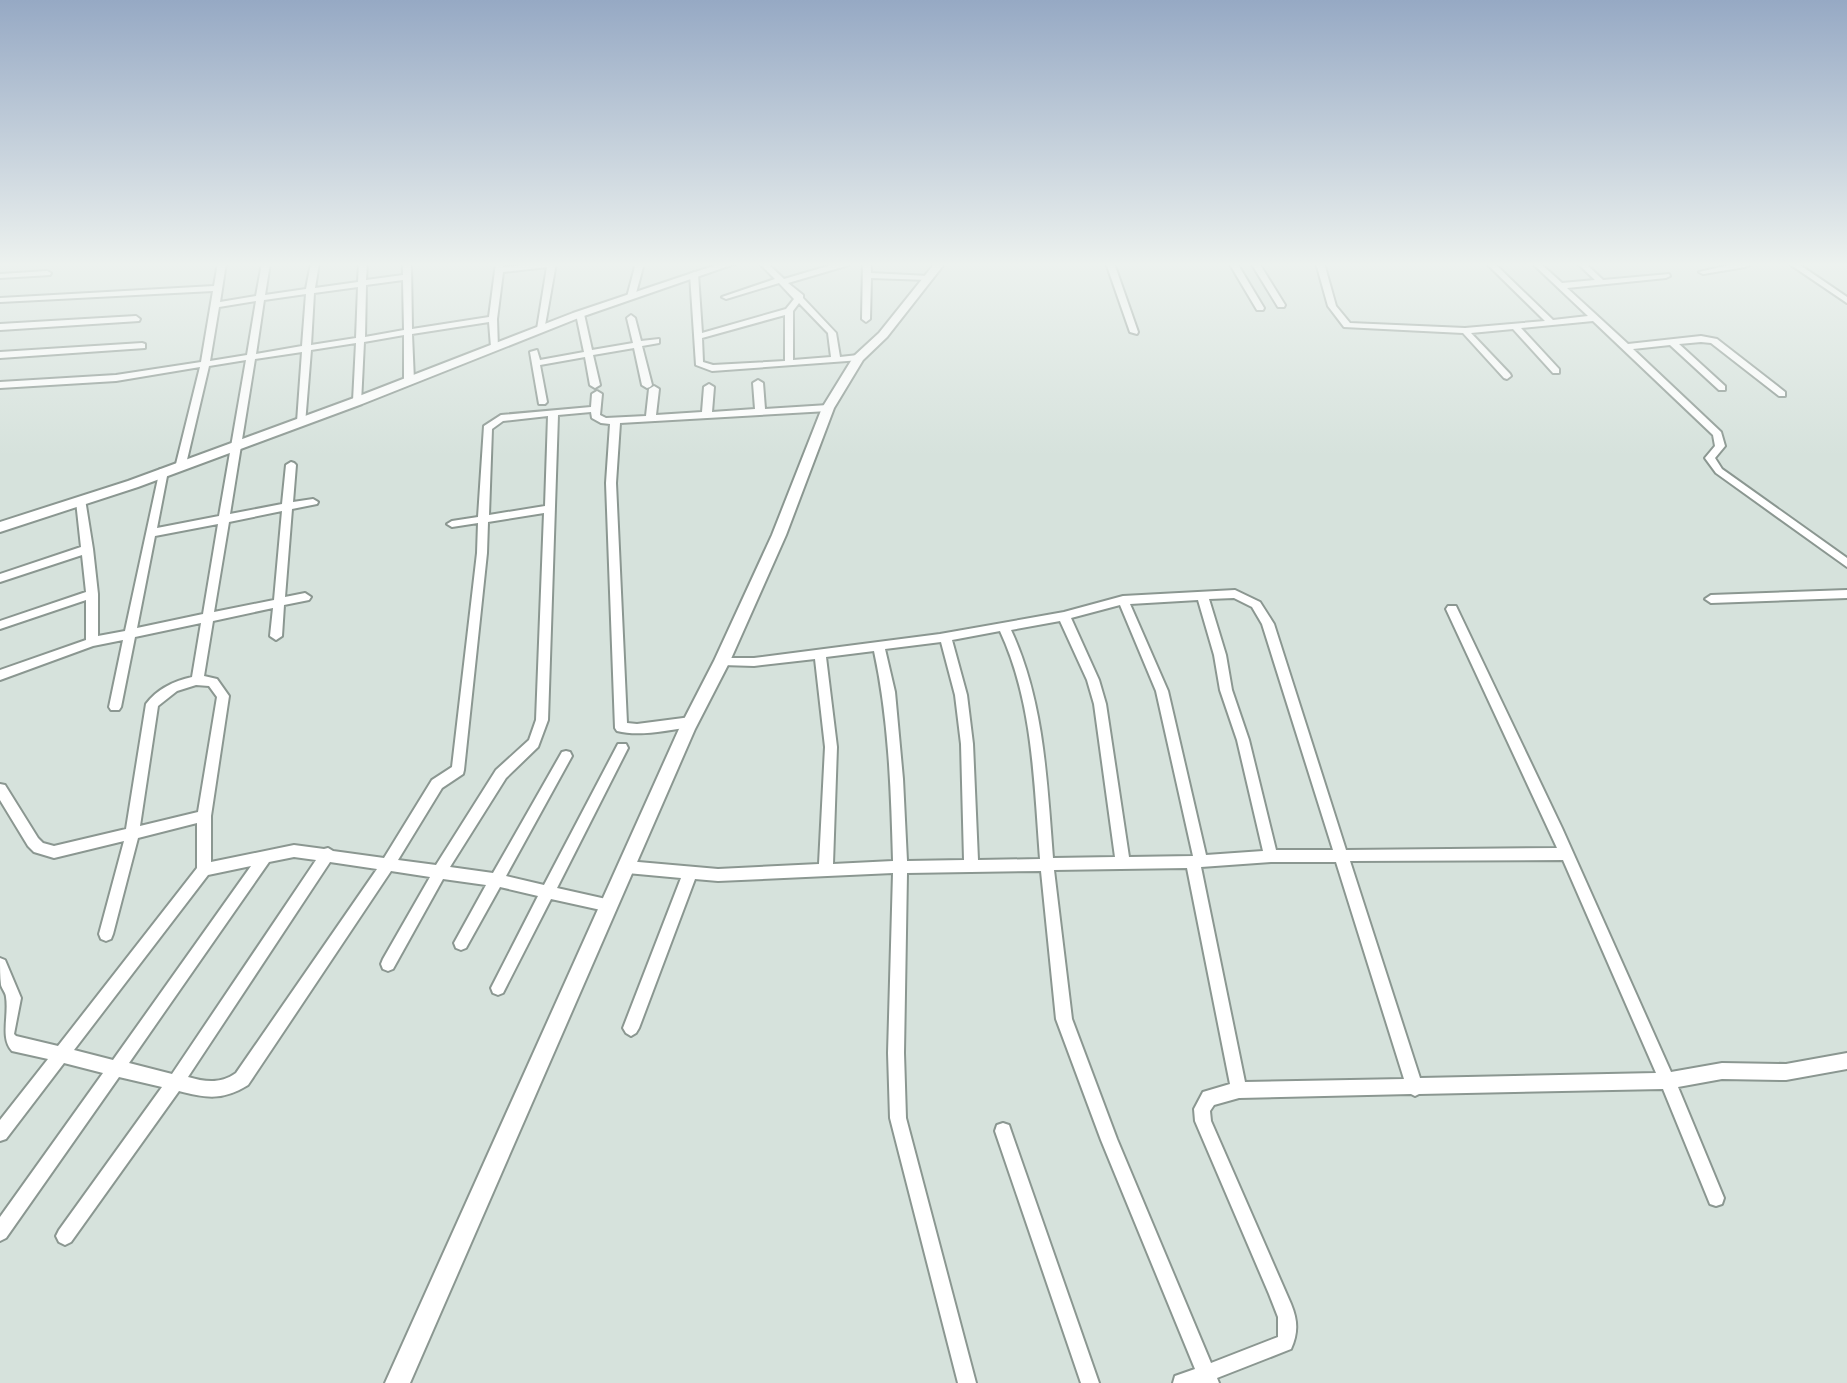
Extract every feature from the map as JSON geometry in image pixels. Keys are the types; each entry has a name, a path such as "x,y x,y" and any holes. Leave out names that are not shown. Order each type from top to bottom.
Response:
{"street":[{"path":"181,464 205,366 211,328"},
{"path":"198,678 233,447 255,328"},
{"path":"302,422 308,328"},
{"path":"358,401 360,328"},
{"path":"408,328 409,381"},
{"path":"0,385 116,378 433,328"},
{"path":"494,328 495,347"},
{"path":"0,527 302,422 545,328"},
{"path":"583,328 599,420 828,408"},
{"path":"633,328 650,387 651,417"},
{"path":"697,328 697,359 705,367 858,358"},
{"path":"697,337 730,328"},
{"path":"789,328 789,363"},
{"path":"827,328 832,333 836,359"},
{"path":"397,1383 691,722 779,535 828,408 858,358 889,328"},
{"path":"1132,328 1134,332"},
{"path":"1397,328 1465,331 1500,328"},
{"path":"1516,328 1556,371"},
{"path":"1606,328 1718,434 1720,446 1710,458 1719,471 1847,563"},
{"path":"1465,331 1507,376"},
{"path":"542,402 535,357 589,353 656,341"},
{"path":"1628,347 1714,341 1782,394"},
{"path":"1672,342 1722,388"},
{"path":"0,355 142,346"},
{"path":"758,383 760,410"},
{"path":"707,413 709,387"},
{"path":"0,965 14,998 7,1039 174,1084 220,1090 242,1079 389,862 437,784 458,770 484,519 487,428 501,418 595,409"},
{"path":"388,964 440,871 501,774 534,743 542,720 553,412"},
{"path":"615,420 611,483 621,728 691,722"},
{"path":"276,636 291,465"},
{"path":"115,707 163,471"},
{"path":"81,501 92,594 92,642"},
{"path":"151,533 313,502"},
{"path":"452,524 550,509"},
{"path":"0,578 88,549"},
{"path":"0,625 92,594"},
{"path":"722,661 754,662 945,637 1064,616 1123,600 1235,594 1251,599 1262,609 1415,1088"},
{"path":"1711,599 1847,594"},
{"path":"1202,595 1220,655 1226,690 1243,740 1271,856"},
{"path":"0,675 92,642 305,597"},
{"path":"1123,600 1162,691 1239,1090"},
{"path":"1452,609 1668,1081 1716,1198"},
{"path":"1064,616 1093,680 1100,704 1123,864"},
{"path":"1004,627 1016,653 1037,739 1064,1019 1109,1140 1208,1378"},
{"path":"945,637 961,695 967,744 971,866"},
{"path":"878,645 890,707 900,867 896,1053 898,1118 967,1383"},
{"path":"820,654 831,747 826,870"},
{"path":"0,1133 204,870 204,816 223,696 213,682 198,678 161,695 152,704 132,835 106,934"},
{"path":"498,988 622,748"},
{"path":"461,943 566,756"},
{"path":"0,789 39,848 54,852 204,816"},
{"path":"204,870 264,859 279,852 328,854 495,880 610,906"},
{"path":"65,1236 174,1084 328,854"},
{"path":"627,867 690,873 1123,864 1271,856 1565,854"},
{"path":"0,1232 264,859"},
{"path":"631,1028 690,873"},
{"path":"1182,1383 1208,1378 1285,1343 1289,1333 1288,1319 1277,1291 1203,1121 1202,1109 1209,1098 1239,1090 1668,1081 1722,1071 1786,1072 1847,1061"},
{"path":"1003,1131 1090,1383"}]}
